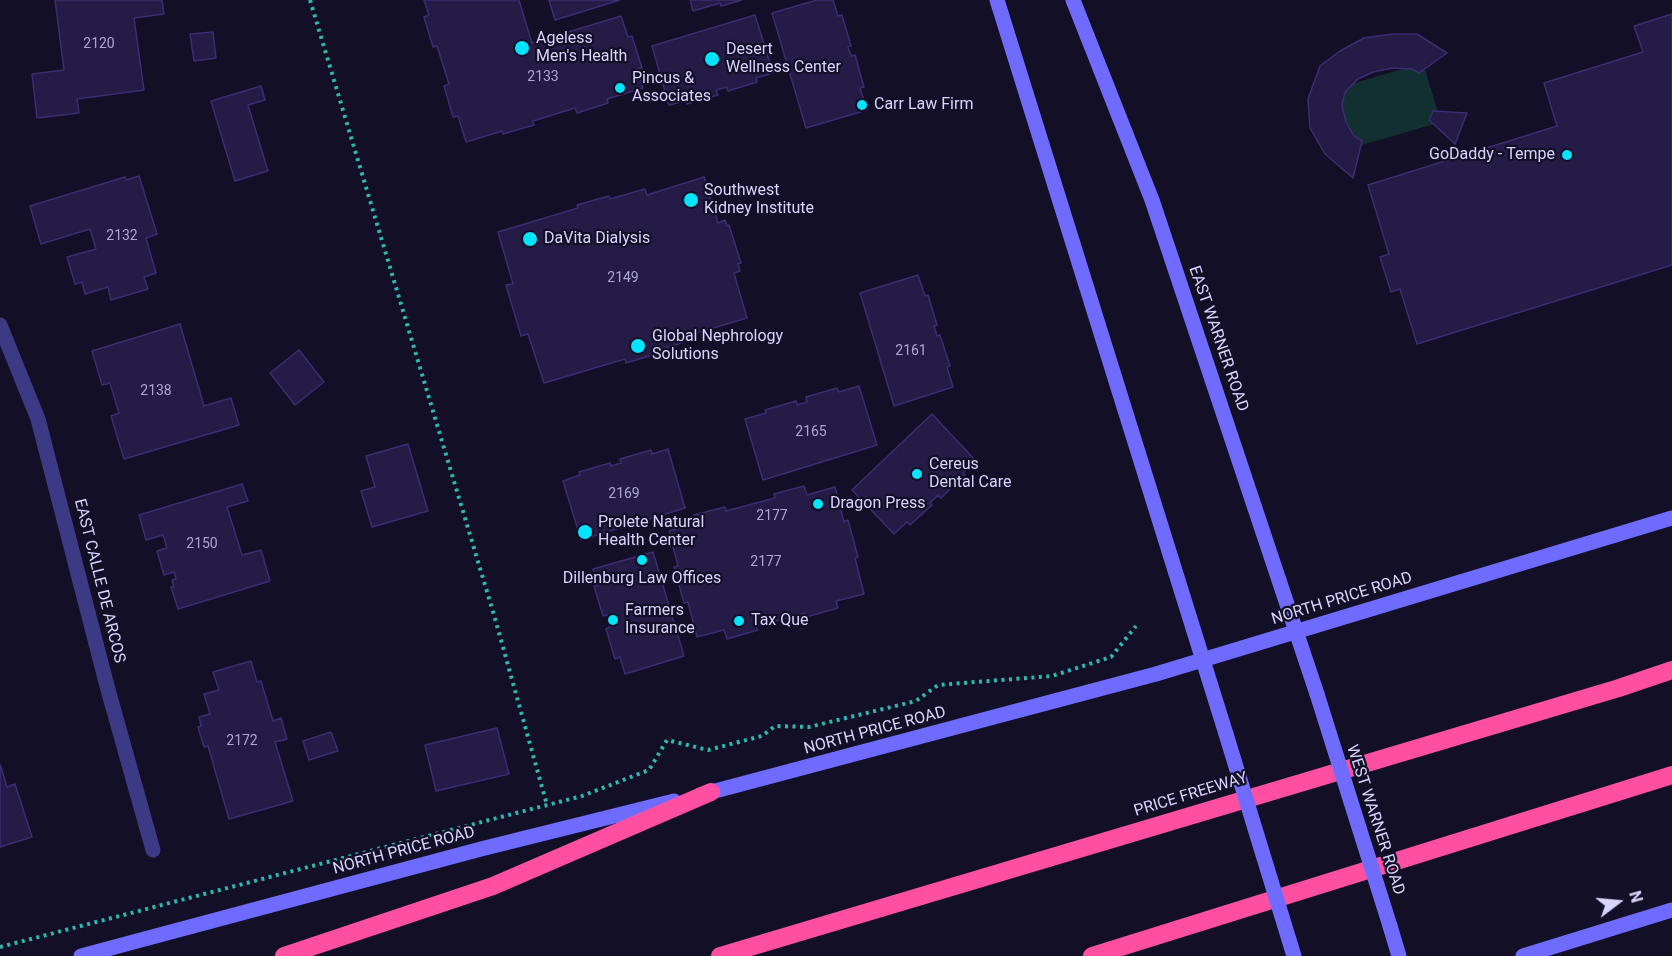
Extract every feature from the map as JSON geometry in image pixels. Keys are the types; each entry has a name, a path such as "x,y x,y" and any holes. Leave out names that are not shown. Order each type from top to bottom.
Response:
{"highway":[{"name":"PRICE FREEWAY","path":"720,956 1596,695 1672,670"},
{"path":"1092,956 1672,775"},
{"path":"284,956 493,886 711,792"}],"main road":[{"path":"997,0 1294,956"},
{"name":"EAST WARNER ROAD","path":"1073,0 1152,200 1317,694"},
{"name":"NORTH PRICE ROAD","path":"81,956 481,849 711,792 1144,678 1672,518"},
{"name":"WEST WARNER ROAD","path":"1317,694 1399,956"},
{"path":"1523,956 1672,910"}],"street":[{"name":"EAST CALLE DE ARCOS","path":"0,325 39,419 107,686 153,850"}],"path":[{"path":"310,0 491,604 548,805"},
{"path":"0,947 582,796 649,770 667,740 708,750 762,736 775,726 809,727 916,701 938,685 1052,676 1112,657 1137,626"}],"green space":[{"path":"1423,63 1441,122 1352,148 1334,89"}],"building":[{"path":"55,0 162,0 164,14 134,18 144,90 77,99 79,113 37,118 32,74 64,70"},
{"path":"424,0 519,0 532,43 621,16 628,37 632,36 642,68 637,69 643,88 607,99 608,103 577,113 575,108 533,121 534,125 503,134 502,131 466,142 458,116 453,117 444,86 449,84 437,46 433,47 424,17 429,15"},
{"path":"549,0 620,0 555,20"},
{"path":"690,0 742,0 721,6 720,3 693,11"},
{"path":"817,0 833,0 838,16 842,15 851,46 848,47 851,56 855,55 864,87 860,88 867,110 806,128 772,13"},
{"name":"GoDaddy - Tempe","path":"1672,14 1672,265 1417,344 1400,289 1391,292 1380,257 1389,254 1368,185 1557,126 1544,83 1643,52 1634,26"},
{"name":"Desert Wellness Center","path":"755,15 773,73 756,78 757,82 728,91 727,87 716,90 718,95 687,104 686,101 669,105 652,46"},
{"path":"213,32 216,58 194,61 190,34"},
{"path":"1393,34 1417,34 1447,53 1419,73 1412,69 1392,68 1373,72 1358,79 1345,92 1342,105 1346,122 1354,136 1362,141 1353,178 1325,154 1310,128 1308,99 1320,66 1340,51 1364,38"},
{"path":"261,86 265,100 248,105 268,171 235,181 211,101"},
{"path":"1433,111 1467,113 1455,144 1429,120"},
{"path":"139,176 157,234 146,238 156,273 144,277 148,289 111,300 108,287 85,294 82,282 75,284 67,257 96,249 90,229 41,244 30,206 125,177 126,180"},
{"path":"704,177 718,223 725,220 727,226 729,225 741,263 738,264 740,271 734,273 747,318 690,335 691,340 655,351 656,354 626,363 625,359 544,383 528,334 521,336 506,285 513,284 498,232 578,208 577,205 609,196 610,199 645,189 647,195"},
{"path":"918,275 925,296 928,295 937,325 934,326 937,336 940,335 950,366 947,367 953,387 894,406 860,293"},
{"path":"180,324 204,406 231,398 239,425 124,459 111,416 119,413 110,383 102,385 92,351"},
{"path":"299,350 324,382 295,405 270,373"},
{"path":"859,386 877,445 763,480 745,419 766,413 765,410 796,401 797,405 807,402 806,397 837,388 839,392"},
{"name":"Cereus Dental Care","path":"932,414 976,461 941,498 938,495 930,503 932,505 910,525 907,522 894,534 852,490"},
{"path":"408,444 428,511 372,527 361,491 375,487 366,456"},
{"path":"668,449 685,508 581,540 563,481 580,475 579,472 610,463 611,466 621,463 620,459 651,450 652,454"},
{"path":"242,484 248,501 227,507 242,555 261,550 270,581 178,609 171,587 174,587 172,580 176,579 174,572 164,575 157,551 167,548 163,535 146,540 139,515"},
{"path":"804,486 807,495 835,487 844,522 848,520 858,557 855,558 864,594 836,601 838,608 806,617 805,613 756,626 758,630 727,639 724,630 697,637 688,602 684,603 674,567 678,566 669,531 696,523 694,515 725,507 726,511 775,498 774,494"},
{"path":"653,552 684,656 625,674 620,657 615,659 606,629 610,627 607,615 603,616 594,586 598,585 593,569"},
{"path":"251,661 257,682 261,681 273,721 281,718 287,739 275,742 293,801 229,819 208,746 204,747 198,727 201,726 199,717 210,714 204,694 219,690 213,672"},
{"path":"497,728 509,774 436,791 425,745"},
{"path":"331,732 338,751 309,760 303,741"},
{"path":"0,764 7,787 15,784 32,837 0,847"}],"place":[{"name":"Ageless Men's Health","path":"522,48"},
{"name":"Desert Wellness Center","path":"712,59"},
{"name":"Pincus & Associates","path":"620,88"},
{"name":"Carr Law Firm","path":"862,105"},
{"name":"GoDaddy - Tempe","path":"1567,155"},
{"name":"Southwest Kidney Institute","path":"691,200"},
{"name":"DaVita Dialysis","path":"530,239"},
{"name":"Global Nephrology Solutions","path":"638,346"},
{"name":"Cereus Dental Care","path":"917,474"},
{"name":"Dragon Press","path":"818,504"},
{"name":"Prolete Natural Health Center","path":"585,532"},
{"name":"Dillenburg Law Offices","path":"642,560"},
{"name":"Farmers Insurance","path":"613,620"},
{"name":"Tax Que","path":"739,621"}]}
